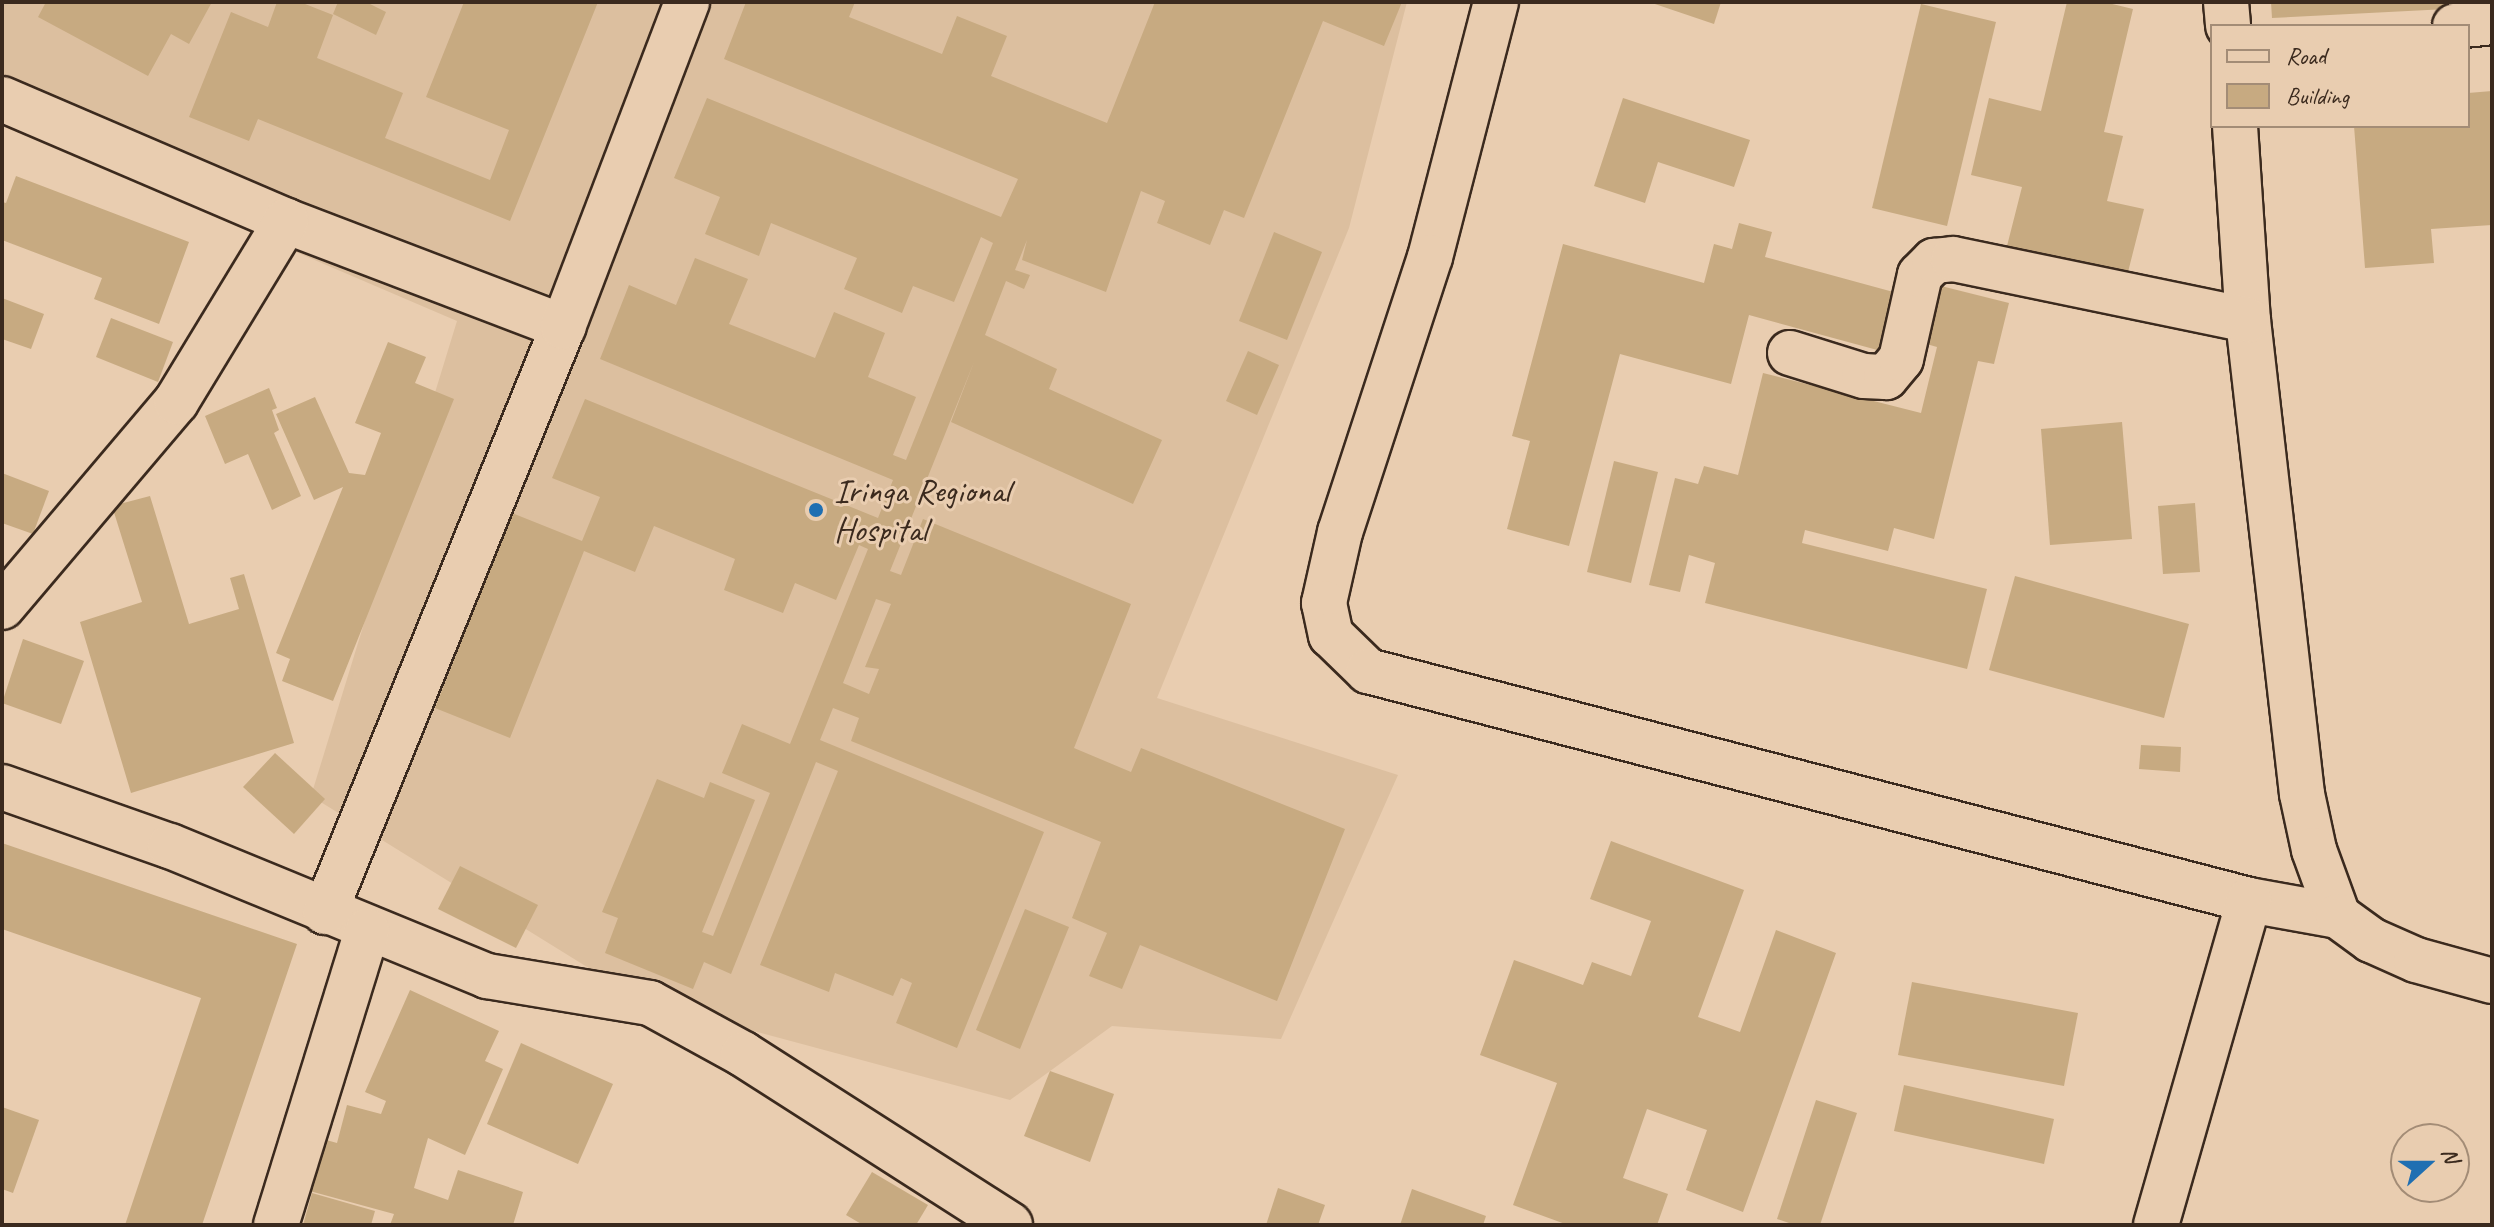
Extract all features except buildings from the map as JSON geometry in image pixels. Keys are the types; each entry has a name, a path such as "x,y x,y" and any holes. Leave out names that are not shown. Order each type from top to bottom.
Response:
{"street":[{"path":"325,912 563,327 687,2"},
{"path":"1496,2 1430,257 1340,532 1324,603 1331,635 1368,671 2249,900 2338,916 2371,940 2416,960 2492,981"},
{"path":"2226,2 2228,24"},
{"path":"2470,24 2492,22"},
{"path":"2,99 286,221 563,327"},
{"path":"2235,128 2248,320 2302,794 2314,850 2338,916"},
{"path":"2,607 53,541 176,402 286,221"},
{"path":"1790,353 1864,376 1886,377 1901,359 1920,275 1934,261 1953,259 2248,320"},
{"path":"2,787 170,846 367,931 487,976 650,1003 743,1054 1010,1225"},
{"path":"2156,1225 2249,900"},
{"path":"276,1225 367,931"}],"shaded area":[{"name":"Iringa Regional Hospital","path":"2,2 1407,2 1349,228 1157,698 1398,775 1281,1039 1112,1026 1010,1100 642,1001 311,796 457,321 2,126"}],"place":[{"name":"Iringa Regional Hospital","path":"816,510"}]}
